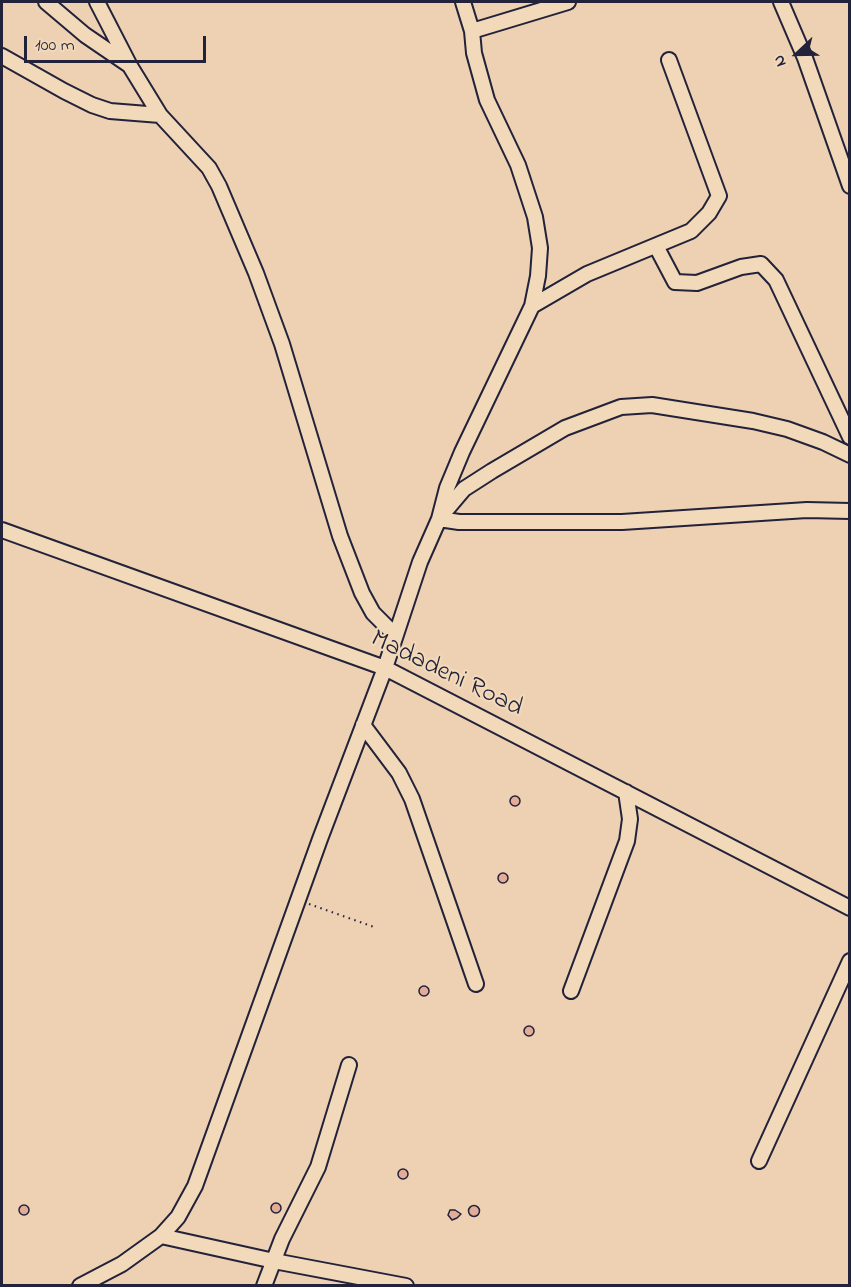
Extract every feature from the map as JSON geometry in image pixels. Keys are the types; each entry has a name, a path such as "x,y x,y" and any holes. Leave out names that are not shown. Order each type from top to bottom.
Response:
{"street":[{"path":"46,2 85,35 130,66"},
{"path":"97,2 130,66 160,115 209,168 232,213 282,344 344,546 362,592 374,613 395,635"},
{"path":"80,1286 122,1264 161,1236 178,1217 195,1186 297,900 385,668 420,562 439,519 447,488 532,306 538,276 540,248 535,217 518,165 488,100 474,53 472,31 464,2"},
{"path":"472,31 568,2"},
{"path":"781,2 805,58 847,171 849,186"},
{"path":"2,56 92,105 110,111 160,115"},
{"path":"532,306 587,274 692,231 709,213 719,196 669,60"},
{"path":"656,246 675,282 697,283 741,267 762,264 776,280 849,437"},
{"path":"439,519 464,489 492,471 565,428 621,407 652,405 753,421 787,429 824,442 849,455"},
{"path":"439,519 480,522 622,522 807,510 849,511"},
{"name":"Madadeni Road","path":"2,530 385,668 849,909"},
{"path":"363,725 399,773 412,799 476,984"},
{"path":"571,991 627,841 630,819 626,792"},
{"path":"759,1161 849,961"},
{"path":"264,1286 282,1239 318,1167 349,1065"},
{"path":"161,1236 378,1283 406,1286"}],"path":[{"path":"297,900 374,927"}],"building":[{"path":"515,796 519,797 519,805 515,806 511,805 510,801 511,797"},
{"path":"503,873 507,874 507,882 503,883 499,882 498,878 499,874"},
{"path":"424,986 428,987 428,995 424,996 420,995 419,991 420,987"},
{"path":"529,1026 533,1027 533,1035 529,1036 525,1035 524,1031 525,1027"},
{"path":"403,1169 407,1170 407,1178 403,1179 399,1178 398,1174 399,1170"},
{"path":"276,1203 280,1204 280,1212 276,1213 272,1212 271,1208 272,1204"},
{"path":"24,1205 28,1206 28,1214 24,1215 20,1214 19,1210 20,1206"},
{"path":"474,1206 478,1207 478,1215 474,1216 470,1215 469,1211 470,1207"},
{"path":"450,1210 461,1214 452,1220 448,1215"}]}
